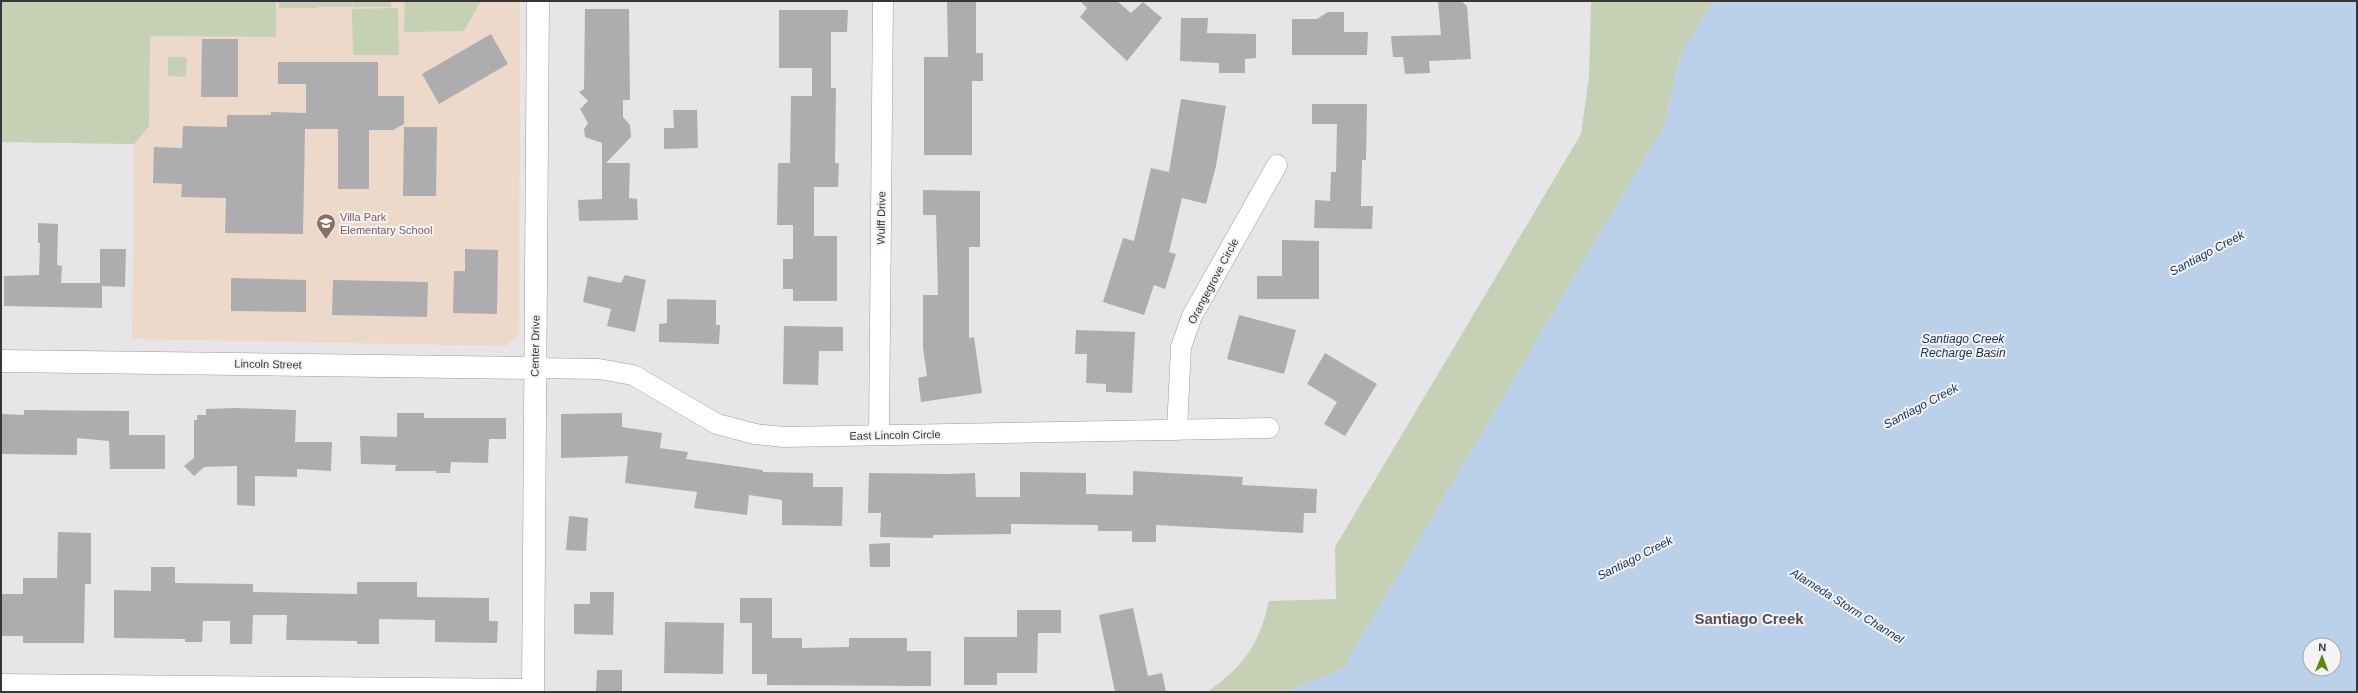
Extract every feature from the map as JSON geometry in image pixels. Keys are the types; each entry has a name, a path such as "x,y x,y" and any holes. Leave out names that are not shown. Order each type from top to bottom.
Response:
{"street":[{"name":"Center Drive","path":"533,691 538,1"},
{"name":"Wulff Drive","path":"879,435 883,1"},
{"name":"Orangegrove Circle","path":"1176,430 1180,347 1192,316 1277,165"},
{"name":"Lincoln Street","path":"1,361 535,368"},
{"name":"East Lincoln Circle","path":"535,368 599,369 633,375 717,424 755,434 784,437 1270,428"},
{"path":"1,684 533,691"}],"shaded area":[{"name":"Villa Park Elementary School","path":"1,1 520,1 519,335 506,346 132,339 134,144 1,142"}],"green space":[{"path":"1,1 276,1 276,37 150,36 149,126 134,144 1,142"},
{"path":"279,1 316,1 316,8 279,8"},
{"path":"316,1 353,1 353,7 316,7"},
{"path":"354,1 391,1 391,7 354,7"},
{"path":"405,1 480,2 464,31 404,32"},
{"path":"1591,1 1719,1 1709,7 1680,56 1664,125 1343,668 1285,692 1207,692 1231,673 1248,653 1260,630 1269,601 1336,599 1335,547 1581,134 1589,77"},
{"path":"398,8 399,55 353,55 352,9"},
{"path":"168,57 187,57 186,77 168,76"}],"water":[{"name":"Santiago Creek Recharge Basin","path":"1719,1 2357,1 2357,692 1285,692 1343,668 1664,125 1680,56 1709,7"}],"building":[{"path":"947,1 976,1 976,53 983,53 983,81 972,81 972,155 924,155 924,57 948,57"},
{"path":"1080,1 1117,1 1131,13 1143,2 1162,18 1127,61 1080,17 1087,8"},
{"path":"1438,1 1461,1 1467,6 1471,59 1429,61 1430,73 1405,74 1403,57 1393,57 1391,36 1441,35"},
{"path":"585,9 629,9 630,100 623,100 623,117 630,125 631,137 606,163 630,163 629,198 637,199 638,220 579,221 578,200 602,199 602,143 585,137 584,129 588,123 580,109 588,101 579,92 584,89"},
{"path":"779,10 848,10 847,32 831,32 831,88 836,88 835,163 839,163 838,187 814,187 814,236 837,236 837,301 793,301 793,289 783,289 783,259 793,259 793,225 777,225 778,163 790,163 791,96 812,96 812,68 779,68"},
{"path":"1328,12 1344,12 1344,32 1368,32 1367,55 1292,55 1292,19 1317,19"},
{"path":"1181,18 1208,18 1207,33 1256,34 1256,58 1245,59 1245,73 1219,73 1219,63 1180,61"},
{"path":"491,34 508,64 439,104 422,74"},
{"path":"202,39 238,39 238,97 201,97"},
{"path":"278,62 378,62 378,96 404,96 404,124 393,130 369,130 369,189 338,189 338,129 305,129 303,234 225,233 226,198 181,197 182,184 153,183 154,147 182,148 183,126 227,127 227,115 271,115 271,112 306,113 306,84 278,84"},
{"path":"1181,99 1226,106 1216,166 1206,204 1182,198 1169,252 1176,254 1165,289 1154,285 1144,315 1103,302 1123,238 1134,241 1151,168 1169,172"},
{"path":"1312,104 1367,104 1366,160 1362,160 1361,206 1373,206 1372,229 1314,228 1315,200 1330,201 1331,172 1336,172 1337,124 1312,124"},
{"path":"673,110 697,110 698,148 664,149 664,128 674,128"},
{"name":"Villa Park Elementary School","path":"404,127 437,127 436,196 403,196"},
{"path":"923,190 980,191 980,247 969,247 969,338 974,337 982,393 921,402 918,378 927,376 923,348 923,295 938,295 936,215 923,215"},
{"path":"38,223 58,224 57,265 62,266 61,283 100,283 100,249 126,249 125,287 102,286 102,308 4,306 4,276 39,275 40,243 38,243"},
{"path":"1282,240 1319,241 1319,299 1257,299 1257,276 1282,276"},
{"path":"465,249 498,250 497,314 453,313 454,271 465,271"},
{"path":"625,275 646,280 635,332 607,326 611,309 583,302 588,276 621,283"},
{"path":"231,278 306,280 306,312 231,311"},
{"path":"333,280 428,282 427,317 332,315"},
{"path":"667,299 716,300 716,325 720,325 719,344 659,342 659,324 667,323"},
{"path":"1239,315 1296,330 1284,374 1227,359"},
{"path":"784,326 843,327 843,351 819,351 818,385 783,384"},
{"path":"1076,330 1135,332 1132,393 1106,392 1106,384 1086,383 1087,354 1075,354"},
{"path":"1325,353 1377,384 1345,436 1324,424 1337,402 1307,384"},
{"path":"235,408 296,410 295,442 332,442 331,471 297,469 297,477 255,476 255,506 237,505 237,466 204,467 194,476 184,466 194,458 194,420 197,420 197,415 206,415 206,409"},
{"path":"24,410 129,411 129,435 165,435 165,469 110,469 109,441 77,438 77,455 1,454 1,414 24,415"},
{"path":"397,413 424,413 424,418 506,418 506,439 489,439 488,463 451,462 450,473 436,473 436,471 395,471 396,465 361,464 360,436 397,437"},
{"path":"622,413 622,427 662,433 660,448 688,452 686,459 763,470 763,472 813,473 813,487 843,487 842,526 782,525 782,500 749,495 747,515 694,508 697,492 625,483 628,456 561,458 561,414"},
{"path":"1133,471 1243,477 1242,485 1317,489 1316,513 1304,513 1303,533 1156,525 1156,542 1132,542 1132,531 1098,531 1098,525 1011,524 1011,534 933,535 933,538 880,537 881,513 868,513 869,473 975,473 976,497 1020,497 1020,472 1086,473 1086,494 1133,495"},
{"path":"569,516 588,518 586,551 566,550"},
{"path":"58,532 91,533 91,584 85,584 84,643 23,643 23,636 1,636 1,594 23,594 23,578 57,578"},
{"path":"890,543 890,567 870,567 869,544"},
{"path":"151,567 175,567 175,583 253,584 253,592 357,594 357,582 417,582 417,597 489,598 489,621 498,621 497,643 435,642 435,620 379,619 379,644 357,644 357,641 286,640 287,615 253,615 252,644 230,644 230,621 203,621 202,642 185,642 185,639 114,638 114,590 151,591"},
{"path":"590,592 614,592 613,635 574,634 574,604 590,604"},
{"path":"740,598 772,598 772,638 802,638 802,648 849,647 849,638 907,638 907,651 931,651 931,686 767,685 767,674 752,674 752,623 740,623"},
{"path":"1133,608 1148,676 1162,673 1166,692 1115,692 1099,615"},
{"path":"1017,610 1061,610 1061,633 1038,633 1037,673 997,673 997,685 964,685 964,637 1017,637"},
{"path":"665,622 724,623 723,674 664,673"},
{"path":"597,670 622,670 622,692 596,692"}],"place":[{"name":"Villa Park Elementary School","path":"326,240"}],"district":[{"name":"Santiago Creek","path":"1749,618"}],"water label":[{"name":"Alameda Storm Channel","path":"1847,606"}]}
